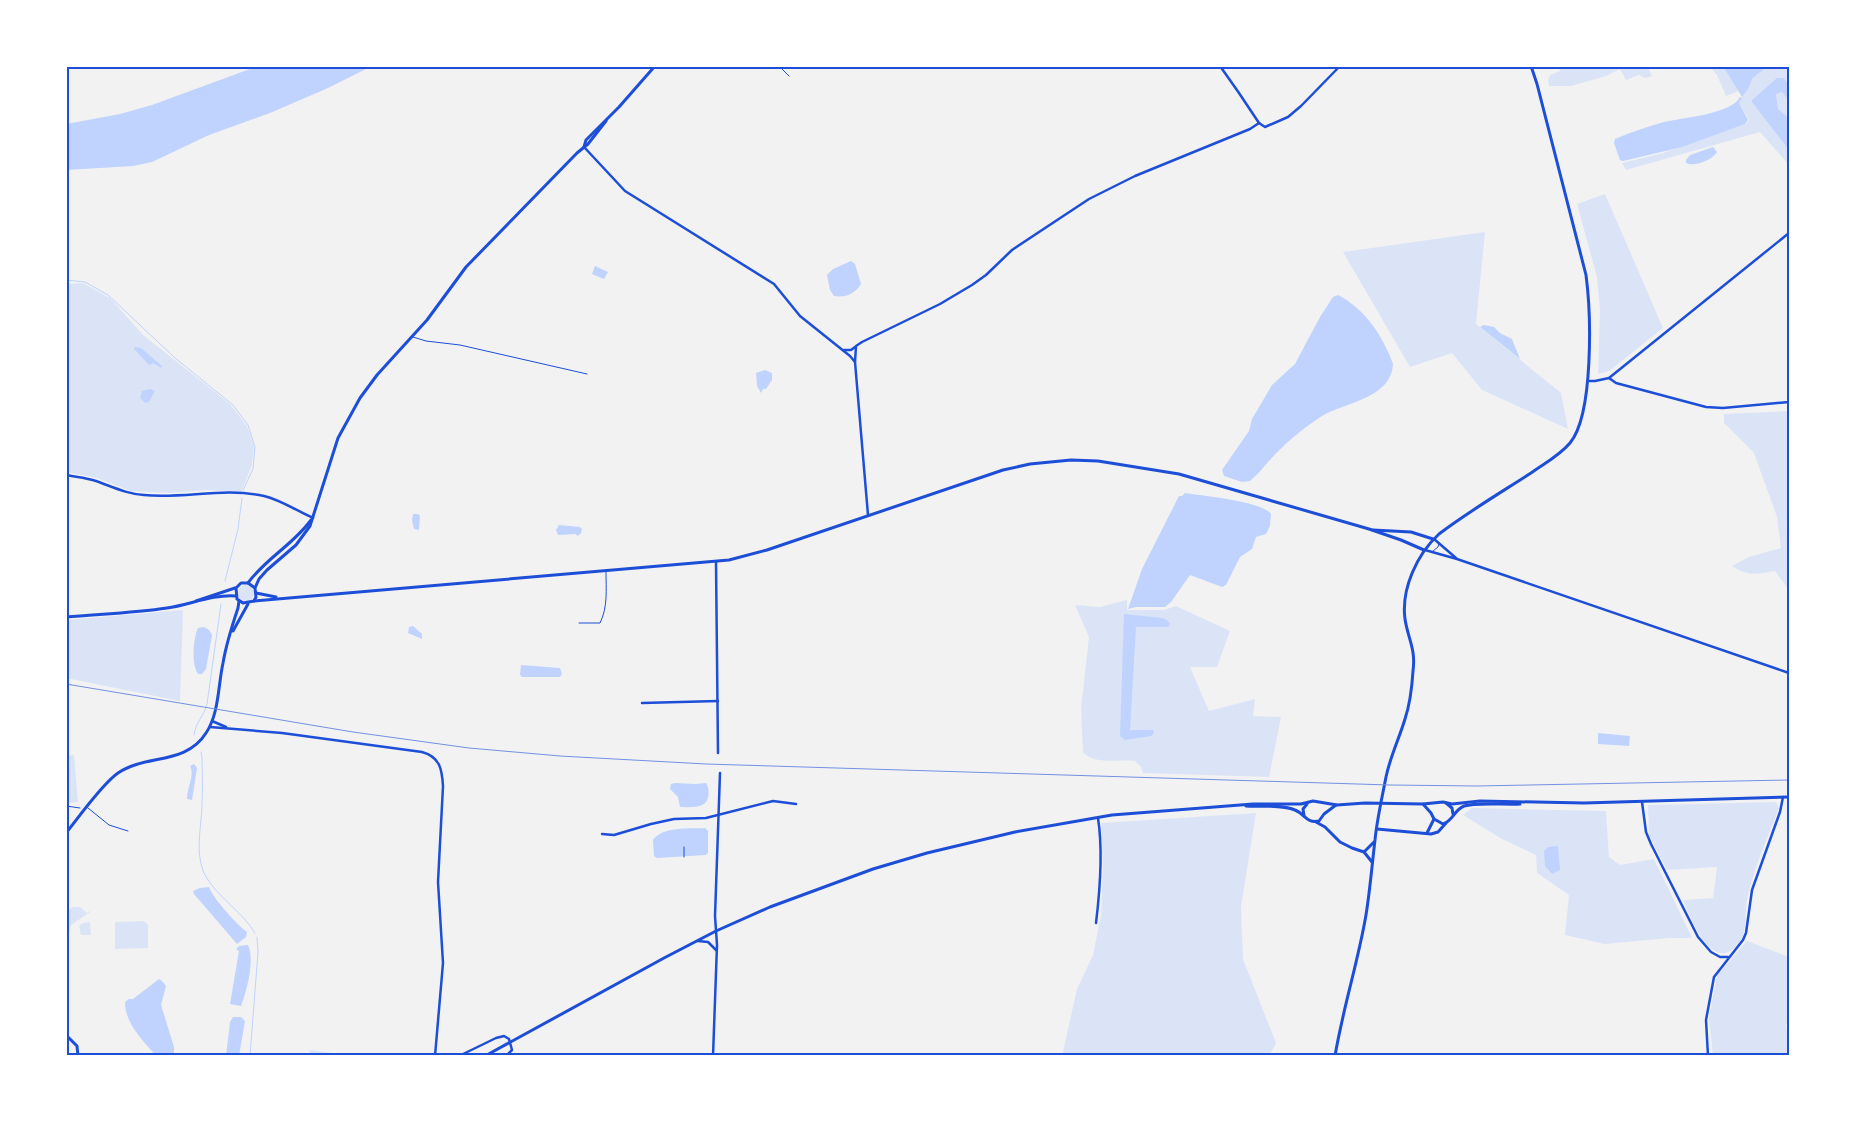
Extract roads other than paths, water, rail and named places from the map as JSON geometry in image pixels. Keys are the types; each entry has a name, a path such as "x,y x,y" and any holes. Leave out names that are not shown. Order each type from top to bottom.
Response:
{"street":[{"path":"254,601 257,581 302,538 310,526 338,438 350,413 377,374 413,337 466,266 588,144 655,66"},
{"path":"1220,66 1258,123 1265,127 1288,117 1321,88 1340,66"},
{"path":"1335,1056 1365,917 1386,776 1405,718 1411,692 1414,655 1405,608 1410,578 1429,543 1450,526 1563,451 1579,428 1584,407 1588,381 1588,294 1582,260 1538,84 1531,66"},
{"path":"843,350 851,350 862,342 940,304 972,285 986,276 1012,250 1089,199 1135,176 1250,129 1258,123"},
{"path":"584,147 625,190 774,284 800,316 843,350 855,362"},
{"path":"1588,381 1609,378 1789,233"},
{"path":"856,346 855,362 868,516"},
{"path":"1609,378 1616,383 1706,407 1723,408 1789,402"},
{"path":"229,638 248,604 254,601 716,562 767,550 1018,466 1071,460 1098,461 1179,474 1369,529 1424,550 1457,559 1789,673"},
{"path":"66,475 86,478 118,490 142,495 176,496 211,492 262,495 313,518"},
{"path":"248,583 266,563 303,532 313,518"},
{"path":"1369,529 1411,532 1434,539 1457,559"},
{"path":"716,562 718,753"},
{"path":"186,605 206,596 236,588 241,583 248,583 255,588"},
{"path":"66,834 109,781 119,772 129,767 175,756 187,751 202,739 212,721 223,662 238,608 236,588"},
{"path":"256,593 268,597 287,598"},
{"path":"66,617 159,609 186,605 225,595 236,596"},
{"path":"238,601 248,604"},
{"path":"642,703 718,701"},
{"path":"212,721 230,728"},
{"path":"210,727 282,733 422,752 433,756 440,764 443,786 438,882 443,963 435,1056"},
{"path":"713,1056 720,773"},
{"path":"1708,1056 1706,1020 1714,977 1743,940 1746,933 1752,890 1780,812 1783,797"},
{"path":"1377,828 1431,834 1438,832 1452,815 1468,805 1789,797"},
{"path":"602,834 614,835 664,821 706,818 772,801 796,804"},
{"path":"486,1056 697,941 800,895 873,869 982,839 1098,817 1158,810 1272,803 1307,804 1313,801 1337,805 1480,801 1531,803"},
{"path":"1431,813 1434,806 1439,802"},
{"path":"1642,802 1646,832 1650,844 1698,937 1712,952 1720,957 1728,958"},
{"path":"1319,803 1323,808 1325,827"},
{"path":"1446,803 1452,808 1452,815"},
{"path":"1304,816 1304,809 1307,804"},
{"path":"1423,804 1434,820 1439,823 1446,823"},
{"path":"1316,822 1337,805"},
{"path":"1236,806 1290,808 1296,810 1309,821 1316,822 1325,827 1340,842 1364,852 1373,862"},
{"path":"1096,923 1100,835 1098,817"},
{"path":"1427,833 1434,820"},
{"path":"1364,852 1370,848 1375,840"},
{"path":"697,941 708,942 716,950"},
{"path":"66,1035 77,1048 78,1056"},
{"path":"459,1056 504,1036 510,1042 512,1050 506,1056"},
{"path":"66,1040 72,1042"}],"lane":[{"path":"778,66 789,76"},
{"path":"413,337 460,345 587,374"},
{"path":"1432,552 1438,547 1439,543"},
{"path":"579,623 600,623 606,606 606,571"},
{"path":"86,809 103,821 128,832"}],"water":[{"path":"258,66 372,66 328,88 270,113 209,135 152,162 133,166 66,170 66,124 120,114 152,105"},
{"path":"1723,66 1768,66 1752,79 1742,97"},
{"path":"1777,78 1784,78 1789,85 1789,101 1782,92 1776,94 1778,109 1789,118 1789,150 1751,101"},
{"path":"1740,97 1742,98 1739,103 1748,120 1745,124 1682,147 1623,161 1620,160 1614,143 1615,139 1664,122 1727,108"},
{"path":"1713,147 1717,152 1712,158 1694,164 1686,163 1690,155"},
{"path":"851,261 855,264 861,284 849,294 834,296 830,290 827,275 833,269"},
{"path":"595,266 608,272 604,279 592,274"},
{"path":"1338,295 1357,308 1372,324 1384,343 1393,364 1390,376 1375,393 1319,418 1292,438 1250,481 1242,482 1224,476 1222,470 1249,431 1252,419 1272,385 1295,364 1320,317 1333,297"},
{"path":"1484,325 1494,327 1500,333 1512,339 1520,359 1480,327"},
{"path":"135,347 141,348 162,366 161,368 153,363 149,365 134,349"},
{"path":"765,370 772,373 772,380 761,393 757,386 756,373"},
{"path":"150,389 155,391 149,402 145,403 140,398 142,391"},
{"path":"1185,493 1245,502 1265,509 1271,514 1270,526 1266,534 1256,537 1252,549 1240,557 1226,585 1222,587 1190,575 1171,602 1165,607 1136,607 1128,609 1142,569 1179,496"},
{"path":"413,514 420,516 419,530 414,529"},
{"path":"559,525 580,527 582,529 581,533 578,536 575,534 558,535 556,530"},
{"path":"1124,614 1162,618 1170,624 1168,627 1136,627 1130,730 1153,730 1154,733 1151,736 1125,740 1120,736"},
{"path":"413,626 422,634 422,639 408,633 409,627"},
{"path":"204,627 212,635 206,669 202,674 198,674 194,664 194,645 198,628"},
{"path":"521,665 560,668 562,674 560,677 522,677 520,675"},
{"path":"1598,733 1630,736 1629,746 1598,744"},
{"path":"194,764 197,768 192,800 187,799 187,795 192,773 190,766"},
{"path":"706,783 709,792 707,801 697,807 680,807 678,797 670,789 671,784"},
{"path":"705,828 708,831 708,853 706,855 657,858 654,856 653,840 663,832 677,829"},
{"path":"1558,846 1560,870 1552,874 1545,866 1544,851 1548,847"},
{"path":"209,887 226,911 247,932 246,937 237,944 194,894 193,891"},
{"path":"248,945 251,959 248,984 241,1006 230,1004 239,951 236,949 239,946"},
{"path":"159,979 166,986 161,1005 174,1047 174,1056 156,1056 131,1025 126,1010 125,1002 133,999"},
{"path":"233,1017 241,1017 245,1021 239,1056 226,1056 230,1022"}],"waterway":[{"path":"66,280 85,282 108,295 175,358 233,405 248,425 255,447 253,469 243,490"},
{"path":"225,581 238,529 242,498"},
{"path":"194,735 207,704 221,604"},
{"path":"201,752 202,812 199,848 202,866 210,883 250,925 255,933"},
{"path":"250,1056 258,952 257,937"}],"railway":[{"path":"66,684 353,732 469,748 560,756 706,764 1390,785 1477,786 1789,780"}]}
